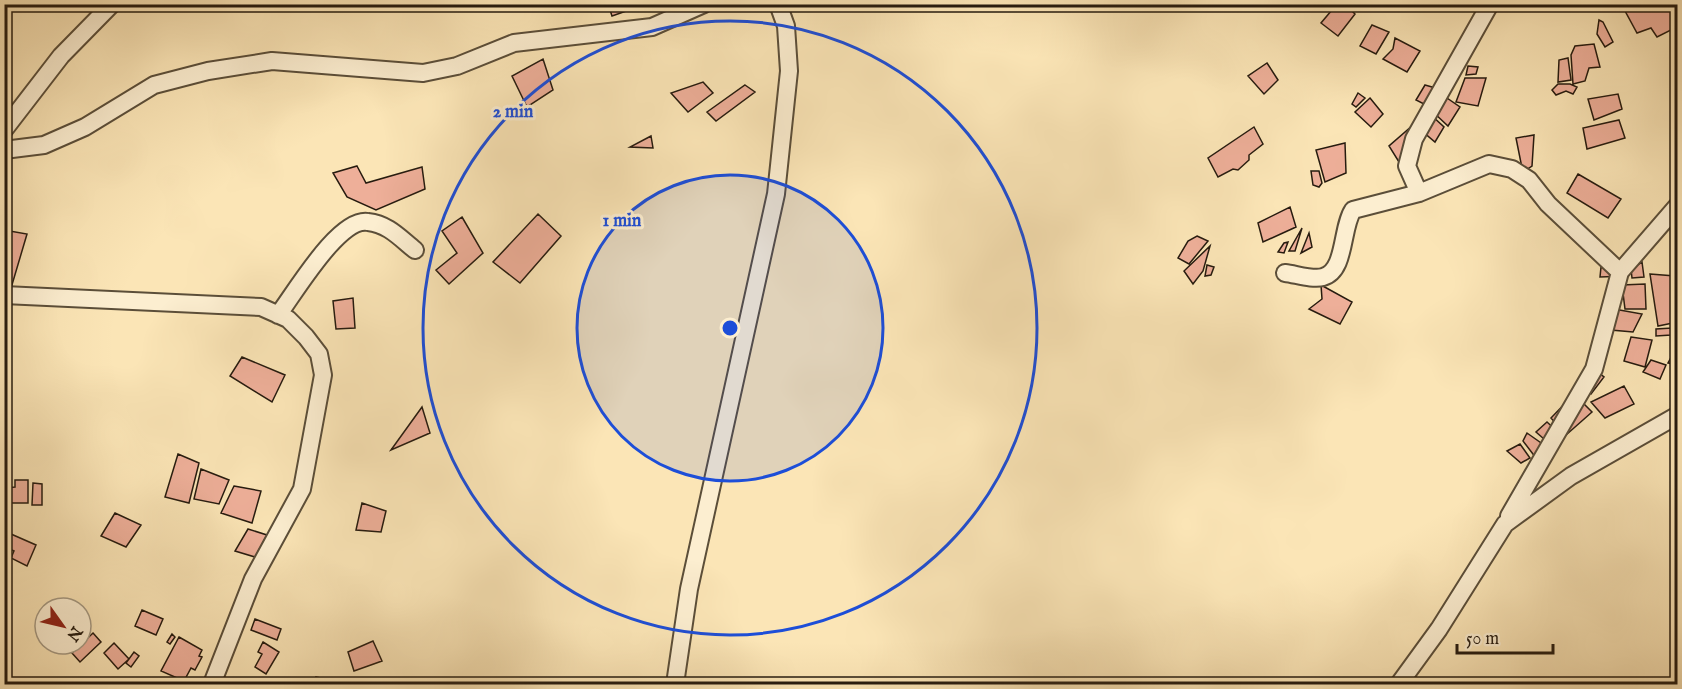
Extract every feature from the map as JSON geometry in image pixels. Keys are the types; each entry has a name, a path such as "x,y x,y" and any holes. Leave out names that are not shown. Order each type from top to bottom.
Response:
{"street":[{"path":"4,130 62,56 112,4"},
{"path":"4,150 44,145 86,127 154,85 208,71 272,61 423,73 457,66 514,43 652,27 704,4"},
{"path":"675,684 688,589 776,194 789,71 786,26 778,4"},
{"path":"1419,193 1407,166 1414,139 1490,4"},
{"path":"1285,273 1322,278 1334,271 1341,256 1346,221 1353,210 1419,193 1489,164 1512,170 1529,180 1548,204 1620,272"},
{"path":"1400,684 1439,629 1505,524 1534,469 1594,369 1620,272 1677,205"},
{"path":"278,315 332,242 350,226 366,221 387,227 415,250"},
{"path":"4,295 261,307 294,325 319,354 323,375 302,489 253,579 212,684"},
{"path":"1505,524 1552,488 1677,415"},
{"path":"1534,469 1543,484 1552,488"}],"building":[{"path":"608,4 635,4 635,8 612,16"},
{"path":"1337,4 1345,4 1355,14 1338,36 1321,23"},
{"path":"1634,4 1667,4 1677,27 1657,37 1651,28 1637,33 1624,9"},
{"path":"1599,20 1603,22 1613,42 1605,47 1597,34"},
{"path":"1372,25 1389,32 1376,54 1360,46"},
{"path":"1395,38 1420,51 1407,72 1383,59 1393,49"},
{"path":"1594,44 1600,67 1589,68 1585,81 1573,84 1571,55 1575,46"},
{"path":"1568,58 1571,80 1558,82 1559,60"},
{"path":"543,59 553,90 527,107 512,76"},
{"path":"1267,63 1278,80 1264,94 1248,76"},
{"path":"1468,66 1478,67 1476,74 1466,75"},
{"path":"1465,78 1486,78 1478,106 1456,102"},
{"path":"703,82 713,93 688,112 671,93"},
{"path":"1558,84 1570,84 1577,87 1573,94 1566,91 1556,95 1552,90"},
{"path":"745,85 755,92 716,121 707,112"},
{"path":"1425,85 1439,89 1428,106 1416,100"},
{"path":"1358,93 1365,98 1356,107 1352,104"},
{"path":"1618,94 1622,109 1594,120 1588,99"},
{"path":"1444,96 1460,107 1448,126 1433,112"},
{"path":"1370,98 1383,114 1371,127 1355,112"},
{"path":"1431,115 1444,127 1435,142 1422,131"},
{"path":"1619,120 1625,138 1587,149 1583,128"},
{"path":"1412,126 1399,162 1389,146"},
{"path":"1254,127 1263,144 1249,155 1249,160 1238,170 1233,169 1218,177 1208,158"},
{"path":"1534,135 1532,166 1526,170 1522,168 1516,138"},
{"path":"651,136 653,148 630,147"},
{"path":"1345,143 1346,173 1325,182 1316,150"},
{"path":"357,166 366,183 422,167 425,189 376,210 347,197 333,173"},
{"path":"1311,171 1319,171 1322,183 1319,187 1313,185"},
{"path":"1578,174 1621,199 1608,218 1567,193"},
{"path":"1290,207 1296,227 1263,242 1258,223"},
{"path":"538,214 561,236 520,283 493,262"},
{"path":"462,217 483,253 449,284 436,270 457,253 442,231"},
{"path":"1302,228 1295,251 1289,251"},
{"path":"4,230 27,234 9,295 4,293"},
{"path":"1309,233 1312,247 1301,253"},
{"path":"1197,236 1208,241 1189,264 1178,258 1188,241"},
{"path":"1288,242 1284,253 1278,252 1284,243"},
{"path":"1210,246 1203,271 1193,284 1184,271"},
{"path":"1642,262 1644,277 1632,278 1631,269"},
{"path":"1207,265 1214,267 1211,275 1205,276"},
{"path":"1601,267 1627,276 1600,277"},
{"path":"1650,274 1675,276 1678,322 1658,326"},
{"path":"1645,284 1646,309 1625,309 1622,285"},
{"path":"1321,285 1352,302 1340,324 1309,309 1322,299"},
{"path":"353,298 355,328 336,329 333,301"},
{"path":"1614,309 1642,314 1633,332 1611,330"},
{"path":"1672,328 1671,335 1656,336 1656,329"},
{"path":"1631,337 1652,340 1645,367 1624,361"},
{"path":"1678,345 1678,365 1668,363"},
{"path":"242,357 285,375 272,402 230,376"},
{"path":"1651,360 1666,365 1660,379 1643,372"},
{"path":"1589,365 1604,377 1591,394 1578,385"},
{"path":"1624,386 1634,404 1605,418 1591,402"},
{"path":"1574,394 1592,412 1566,435 1551,418"},
{"path":"422,407 430,433 391,450"},
{"path":"1547,422 1561,435 1552,446 1536,432"},
{"path":"1527,433 1551,450 1536,458 1523,441"},
{"path":"1520,444 1530,458 1521,463 1507,451"},
{"path":"178,454 199,463 189,503 165,497"},
{"path":"201,469 229,480 219,504 194,499"},
{"path":"15,480 28,480 28,503 4,503 4,488 15,487"},
{"path":"33,483 42,484 42,505 32,505"},
{"path":"234,486 261,491 252,523 221,513"},
{"path":"362,503 386,511 381,532 356,530"},
{"path":"115,513 141,525 126,547 101,536"},
{"path":"248,529 267,535 255,557 235,551"},
{"path":"11,534 36,545 27,566 11,558 14,551 5,547"},
{"path":"142,610 163,619 156,635 135,626"},
{"path":"255,619 281,629 277,640 251,630"},
{"path":"93,633 101,642 93,650"},
{"path":"172,634 175,637 170,644 167,642"},
{"path":"179,637 202,650 199,656 202,657 195,670 191,668 184,681 161,671"},
{"path":"373,641 382,661 354,671 348,652"},
{"path":"263,642 279,652 266,674 255,667 262,654 258,652"},
{"path":"114,643 129,659 118,669 104,653"},
{"path":"134,652 139,656 131,667 126,663"},
{"path":"75,656 86,656 80,662"},
{"path":"316,677 344,683 344,684 314,684"}]}
